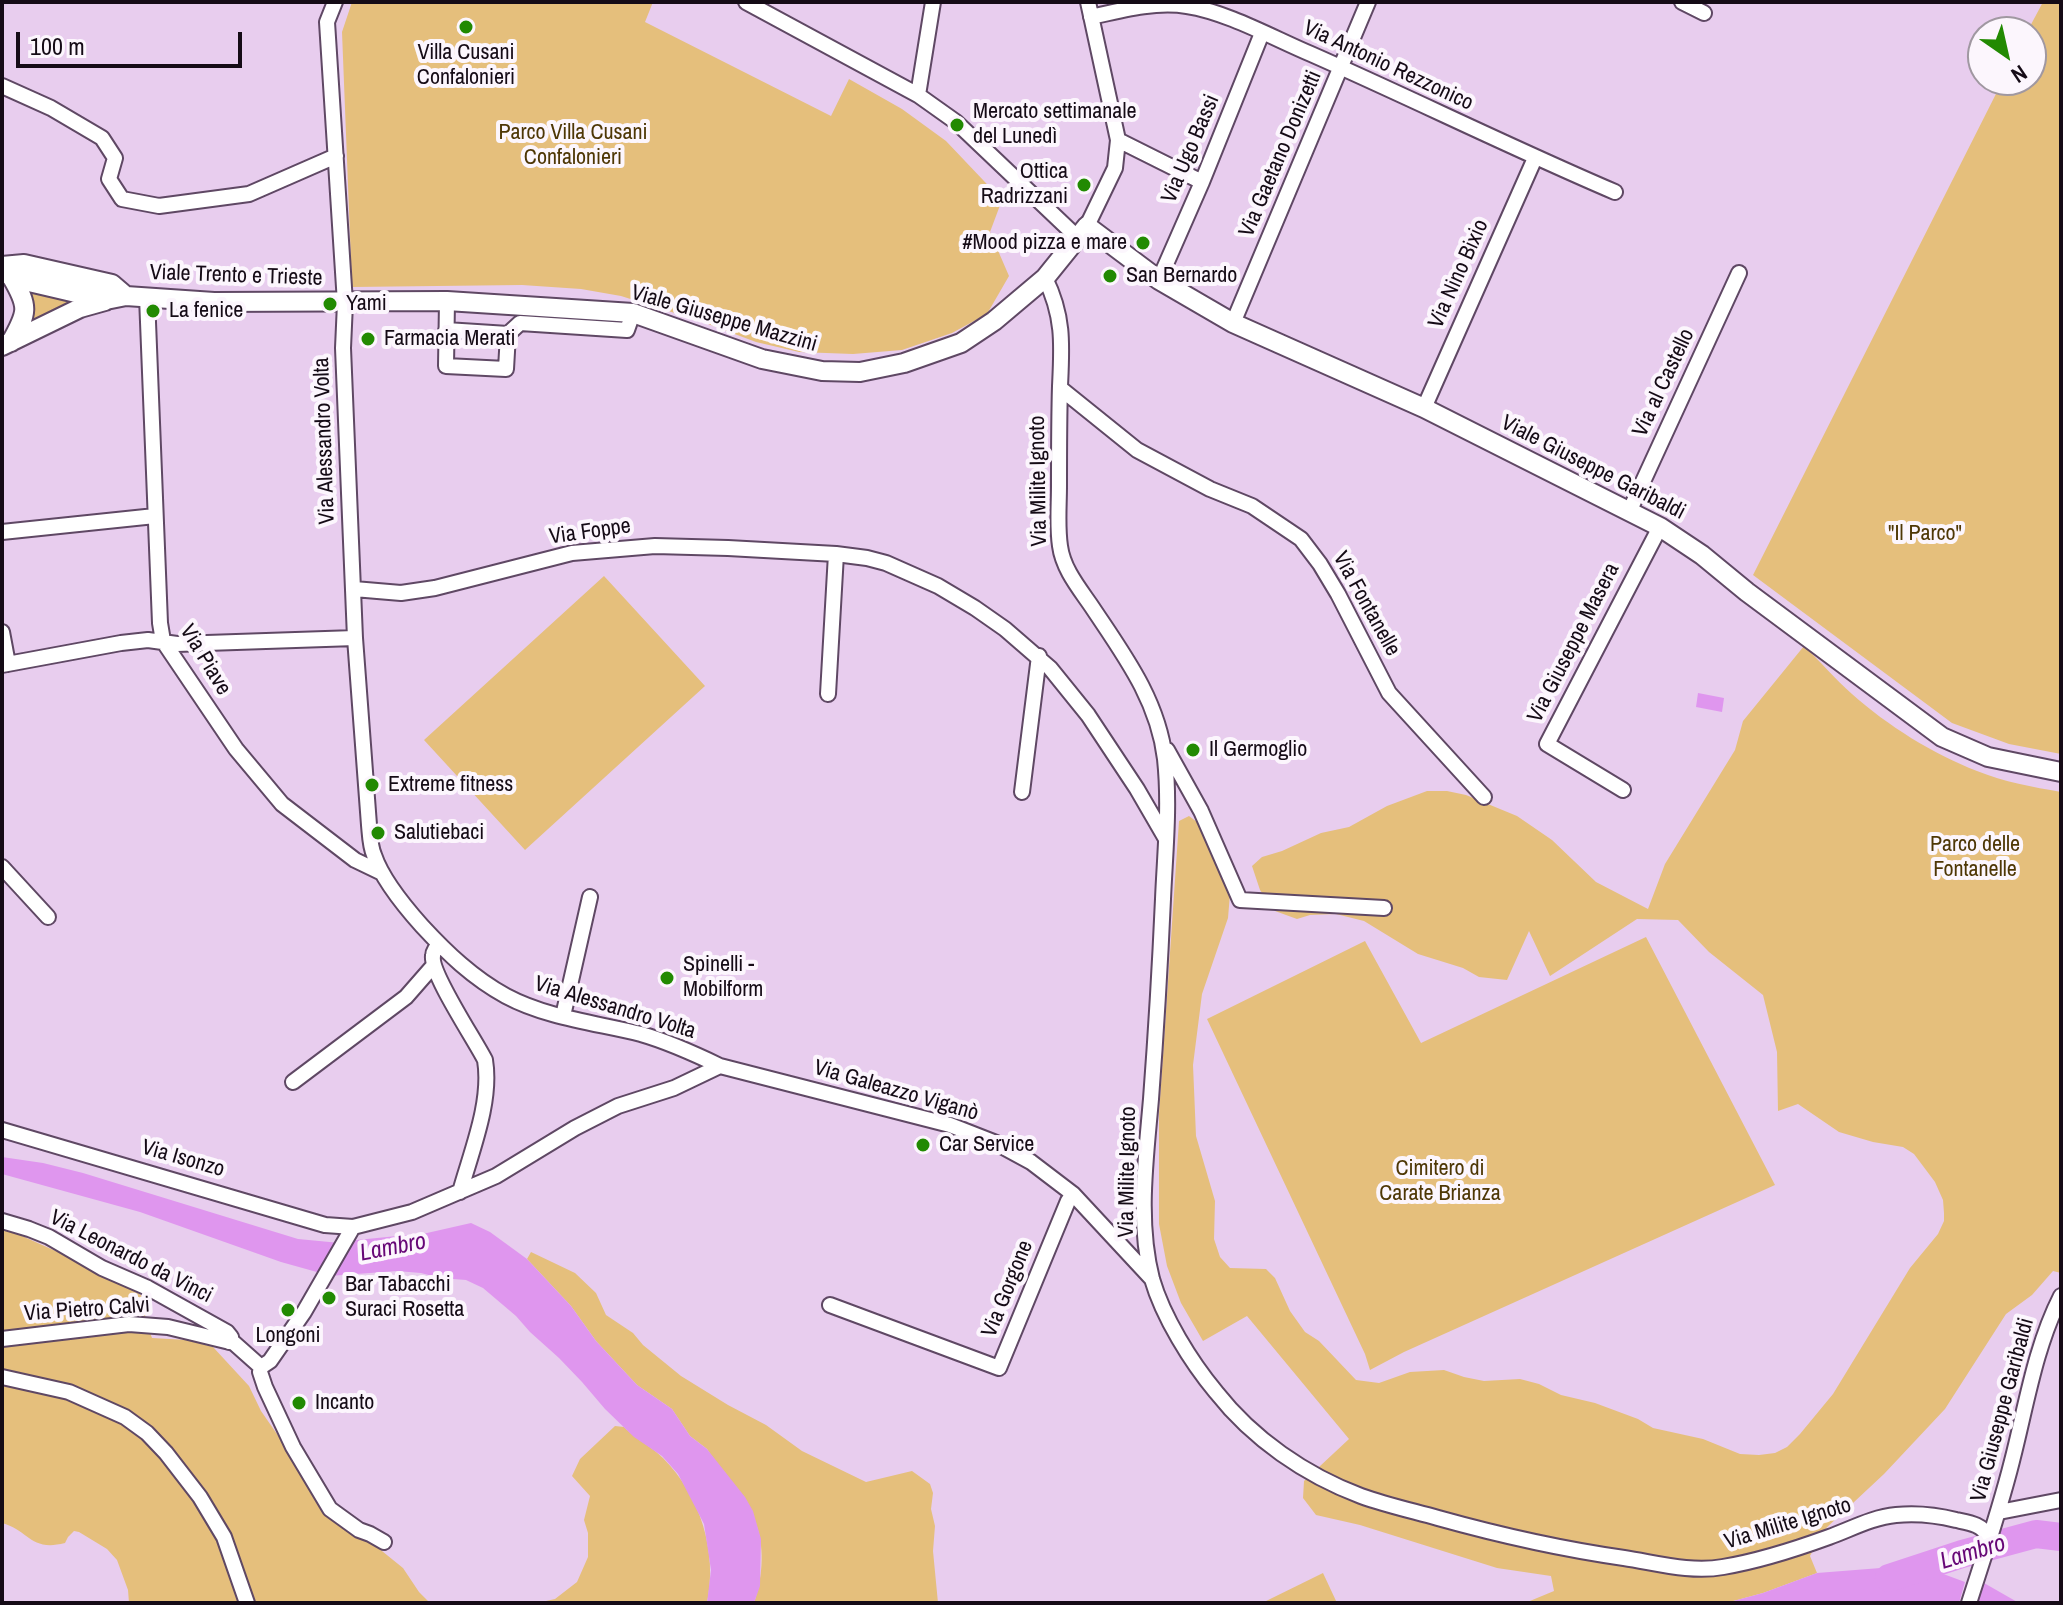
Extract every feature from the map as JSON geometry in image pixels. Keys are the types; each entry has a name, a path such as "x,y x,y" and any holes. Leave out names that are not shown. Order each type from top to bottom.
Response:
{"main road":[{"name":"Viale Giuseppe Garibaldi","path":"1083,232 1233,323 1424,408 1660,527 1702,555 1942,737 1988,757 2061,772"},
{"name":"Viale Giuseppe Mazzini","path":"345,303 447,301 633,313 762,359 822,371 860,372 904,363 961,343 994,321 1045,278 1083,232"},
{"name":"Viale Trento e Trieste","path":"5,271 24,264 112,284 126,296"},
{"name":"Viale Trento e Trieste","path":"5,271 106,300"},
{"name":"Viale Trento e Trieste","path":"5,271 25,302 25,313 6,344"},
{"name":"Viale Trento e Trieste","path":"6,344 80,308 126,296 214,302 345,303"}],"street":[{"name":"Via Alessandro Volta","path":"335,2 327,22 345,303 343,348 355,638 373,855 382,873 414,917 439,945 479,979 507,997 563,1016 645,1035 683,1048 720,1066"},
{"path":"746,2 918,95 956,122 1083,232 1115,168 1118,140 1089,10"},
{"path":"918,95 933,2"},
{"name":"Via Gaetano Donizetti","path":"1233,323 1368,2"},
{"path":"1682,2 1704,13"},
{"name":"Via Antonio Rezzonico","path":"1089,10 1148,5 1185,6 1215,12 1615,192"},
{"name":"Via Ugo Bassi","path":"1159,280 1262,33"},
{"path":"2,86 51,108 102,138 115,158 109,179 122,199 159,206 249,194 336,156"},
{"path":"1118,140 1202,182"},
{"name":"Via Nino Bixio","path":"1424,408 1535,158"},
{"name":"Via al Castello","path":"1629,512 1739,273"},
{"name":"Via Milite Ignoto","path":"1045,278 1053,293 1061,326 1061,555 1067,570 1145,690 1163,742 1167,839 1145,1181 1146,1234 1152,1279 1177,1333 1205,1378 1220,1398 1283,1456 1361,1496 1492,1533 1584,1552 1685,1569 1721,1568 1798,1548 1894,1515 1936,1515 1983,1528 1989,1537"},
{"name":"Via Piave","path":"147,297 163,641 236,749 282,804 355,860 382,873"},
{"path":"447,301 446,366 506,369 508,334 520,323 627,330 633,313"},
{"path":"446,330 508,334"},
{"name":"Via Fontanelle","path":"1060,388 1137,450 1210,489 1252,506 1301,539 1338,594 1389,693 1484,797"},
{"path":"2,532 155,516"},
{"name":"Via Giuseppe Masera","path":"1623,790 1547,744 1660,527"},
{"name":"Via Foppe","path":"354,589 401,593 435,588 572,553 623,548 691,547 836,554 886,563 938,586 975,608 1039,656 1088,715 1167,839"},
{"path":"828,694 836,554"},
{"path":"2,632 5,664 148,640 177,644 355,638"},
{"path":"1022,792 1039,656"},
{"path":"1163,742 1201,811 1240,900 1384,908"},
{"path":"2,867 48,917"},
{"path":"563,1016 590,897"},
{"path":"439,945 433,956 434,965 443,987 485,1060 486,1070 484,1103 460,1192"},
{"path":"293,1082 406,997 434,965"},
{"name":"Via Alessandro Volta","path":"350,1233 412,1212 496,1176 618,1106 674,1088 720,1066"},
{"name":"Via Galeazzo Viganò","path":"720,1066 950,1125 996,1143 1031,1162 1073,1194 1152,1279"},
{"name":"Via Isonzo","path":"2,1130 350,1233"},
{"name":"Via Gorgone","path":"830,1305 999,1368 1073,1194"},
{"name":"Via Leonardo da Vinci","path":"2,1221 49,1237 102,1268 148,1288 227,1332 231,1337 229,1342"},
{"path":"350,1233 326,1275 260,1372 293,1447 330,1509 359,1530 384,1542"},
{"name":"Via Giuseppe Garibaldi","path":"1969,1603 1999,1512 2039,1355 2052,1313 2061,1296"},
{"name":"Via Pietro Calvi","path":"2,1339 129,1324 168,1327 234,1343 261,1367"},
{"path":"2,1377 69,1392 125,1417 147,1433 200,1497 224,1537 247,1603"},
{"path":"1999,1512 2061,1500"}],"green space":[{"name":"Parco Villa Cusani Confalonieri","path":"352,2 653,2 645,22 831,116 849,79 902,109 946,141 1002,200 990,232 1009,276 987,314 952,333 902,350 853,354 799,352 756,342 621,296 581,289 522,285 352,287 342,32"},
{"name":"\"Il Parco\"","path":"2043,2 2061,2 2061,754 2009,744 1952,723 1753,575 1995,96 2047,96 2047,16 2036,16"},
{"path":"31,290 74,301 26,325 32,308"},
{"path":"604,576 705,686 525,850 424,740"},
{"name":"Parco delle Fontanelle","path":"1804,646 1866,706 1928,748 1987,775 2061,792 2061,1273 2053,1271 2032,1295 2006,1314 1945,1409 1884,1474 1823,1531 1810,1556 1817,1573 1726,1603 1525,1603 1554,1591 1551,1576 1497,1568 1360,1525 1316,1515 1303,1498 1304,1481 1349,1439 1247,1316 1203,1341 1181,1303 1167,1266 1159,1224 1159,1114 1179,821 1189,816 1197,822 1230,894 1228,918 1202,994 1193,1065 1196,1136 1215,1201 1214,1239 1220,1257 1230,1268 1266,1269 1275,1278 1290,1311 1305,1332 1319,1341 1356,1380 1379,1383 1410,1372 1444,1370 1484,1381 1520,1379 1561,1395 1595,1403 1653,1428 1703,1439 1740,1454 1775,1453 1787,1447 1800,1434 1833,1394 1910,1268 1938,1234 1944,1221 1943,1200 1935,1182 1914,1154 1903,1147 1839,1132 1798,1104 1778,1111 1777,1052 1763,995 1709,952 1678,920 1637,919 1550,976 1529,931 1507,980 1479,977 1463,968 1418,954 1364,921 1336,914 1297,919 1275,911 1260,890 1252,866 1262,857 1321,833 1349,827 1387,806 1427,791 1447,791 1466,795 1517,816 1552,840 1596,882 1648,909 1665,864 1735,750 1743,721"},
{"name":"Cimitero di Carate Brianza","path":"1646,937 1775,1185 1370,1370 1207,1019 1365,941 1421,1043"},
{"path":"2,1227 78,1261 141,1295 152,1338 187,1340 213,1347 249,1386 261,1411 302,1470 355,1532 403,1568 430,1603 129,1603 128,1590 117,1560 107,1549 74,1531 65,1543 44,1545 2,1523"},
{"path":"531,1252 575,1273 596,1293 606,1315 633,1333 681,1376 766,1425 802,1451 866,1482 912,1471 930,1484 938,1603 754,1603 762,1565 757,1527 707,1449 690,1436 672,1409 637,1385 596,1341 571,1306 527,1259"},
{"path":"615,1426 624,1427 658,1454 687,1489 708,1544 710,1584 707,1603 537,1603 555,1599 577,1582 588,1557 588,1533 584,1520 590,1496 572,1476 580,1459"},
{"path":"1323,1573 1337,1603 1262,1603"}],"water":[{"path":"1698,693 1724,698 1722,712 1696,707"},
{"path":"2,1157 83,1173 298,1239 340,1243 324,1274 140,1212 2,1174"},
{"path":"471,1223 490,1232 527,1259 637,1385 672,1409 690,1436 707,1449 745,1497 753,1511 761,1539 760,1586 754,1603 707,1603 711,1570 704,1524 678,1474 662,1456 634,1437 559,1358 483,1288 466,1280 397,1271 329,1276 347,1241 427,1233"},
{"path":"1919,1565 1965,1582 1959,1603 1726,1603 1817,1573"},
{"path":"1984,1583 2019,1603 1978,1603"}],"waterway":[{"name":"Lambro","path":"1889,1578 2036,1534 2061,1537"}],"place":[{"name":"Villa Cusani Confalonieri","path":"466,27"},
{"name":"Mercato settimanale del Lunedì","path":"957,125"},
{"name":"Ottica Radrizzani","path":"1084,185"},
{"name":"#Mood pizza e mare","path":"1143,243"},
{"name":"San Bernardo","path":"1110,276"},
{"name":"Yami","path":"330,304"},
{"name":"La fenice","path":"153,311"},
{"name":"Farmacia Merati","path":"368,339"},
{"name":"Il Germoglio","path":"1193,750"},
{"name":"Extreme fitness","path":"372,785"},
{"name":"Salutiebaci","path":"378,833"},
{"name":"Spinelli - Mobilform","path":"667,978"},
{"name":"Car Service","path":"923,1145"},
{"name":"Bar Tabacchi Suraci Rosetta","path":"329,1298"},
{"name":"Longoni","path":"288,1310"},
{"name":"Incanto","path":"299,1403"}]}
